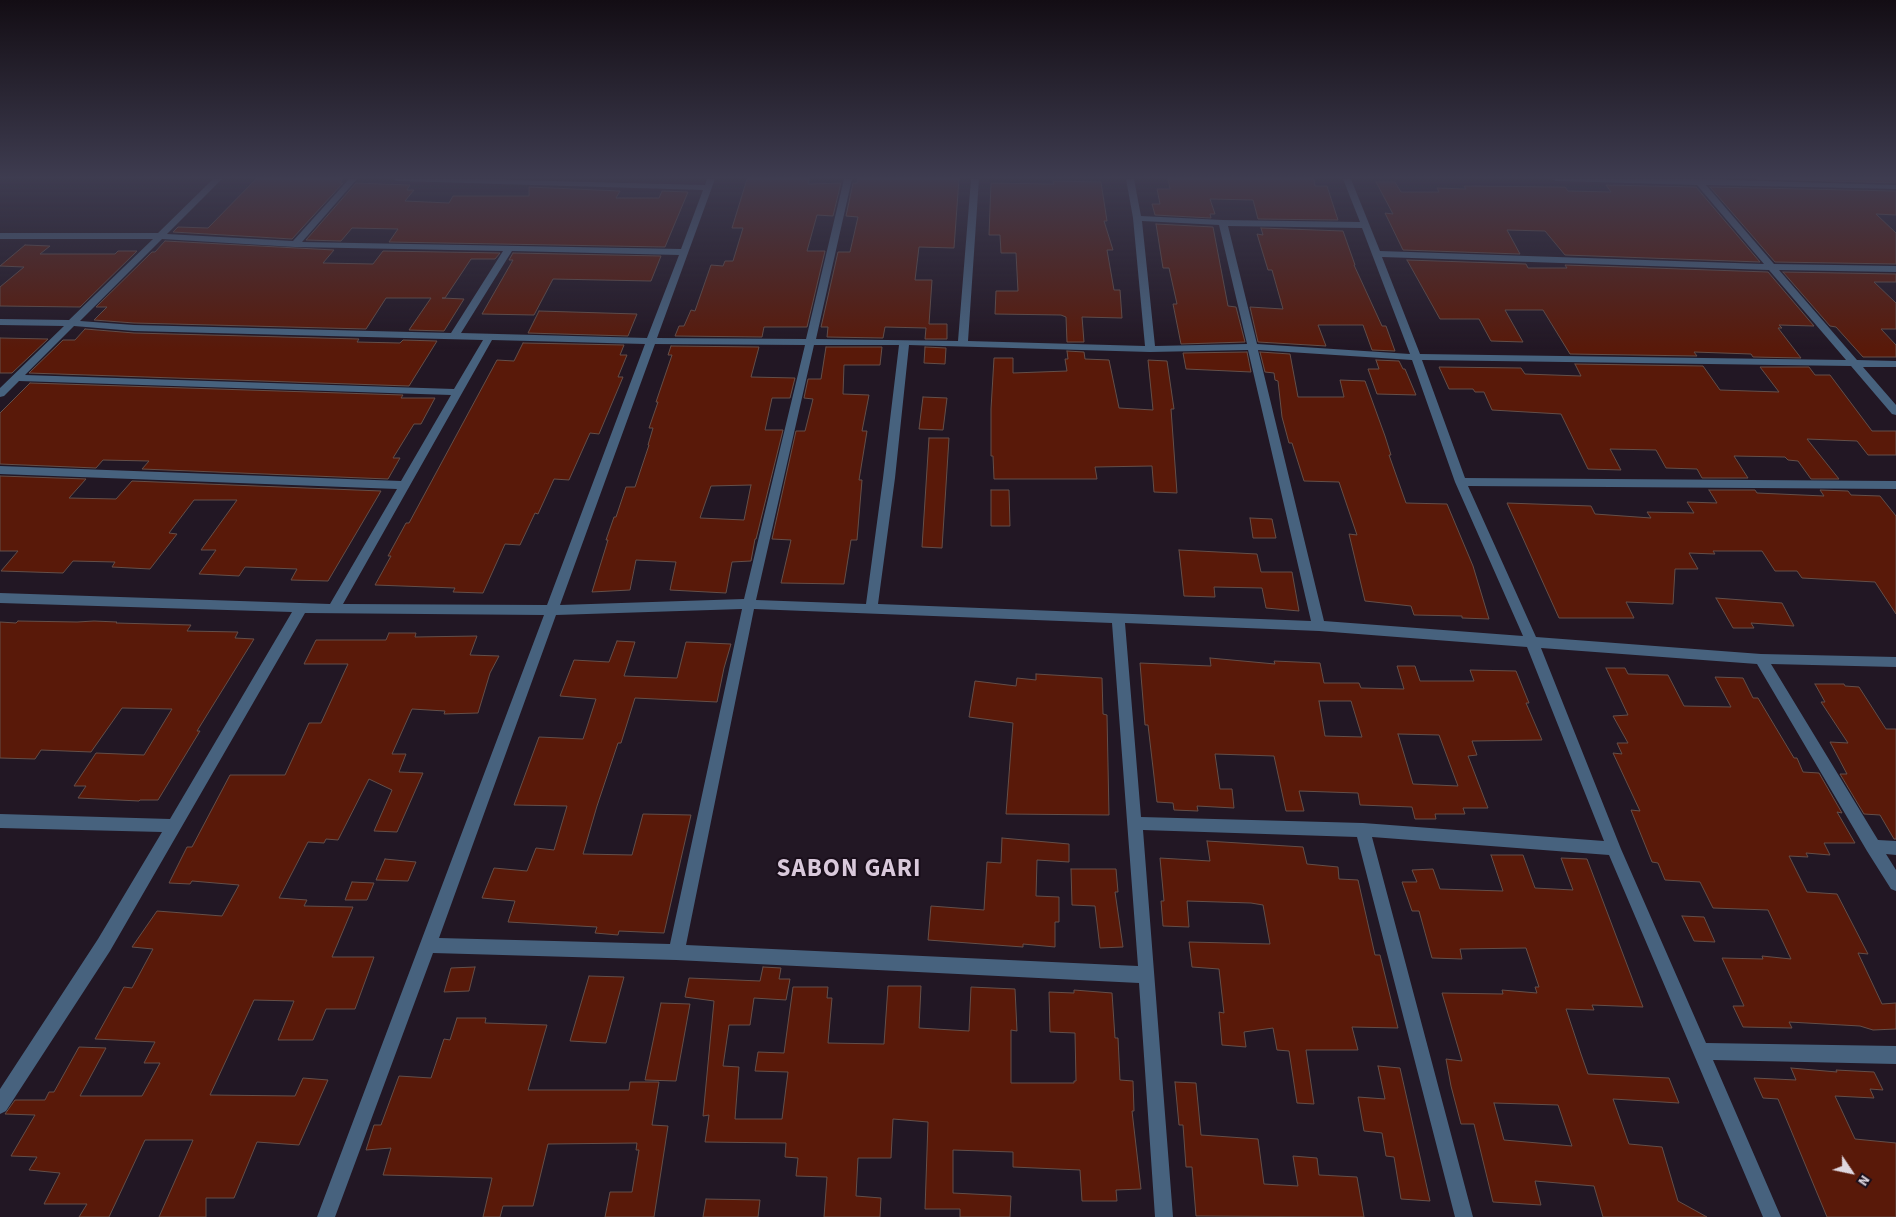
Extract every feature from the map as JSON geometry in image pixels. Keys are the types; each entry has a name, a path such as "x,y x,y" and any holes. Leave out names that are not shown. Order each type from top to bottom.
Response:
{"street":[{"path":"0,236 161,236 295,244 684,252"},
{"path":"0,394 161,236"},
{"path":"295,244 302,236"},
{"path":"326,1217 690,236"},
{"path":"676,952 749,604 835,236"},
{"path":"963,344 971,236"},
{"path":"1139,236 1150,349"},
{"path":"1225,236 1318,626"},
{"path":"1368,236 1416,357 1461,482 1532,642 1614,849 1772,1217"},
{"path":"1745,236 1896,412"},
{"path":"455,335 509,248"},
{"path":"1376,254 1772,267 1896,269"},
{"path":"0,322 71,323 134,328 651,341 904,342 1150,349 1253,347 1416,357 1896,364"},
{"path":"334,609 456,392 490,336"},
{"path":"872,608 904,342"},
{"path":"16,378 456,392"},
{"path":"0,470 405,485"},
{"path":"1461,482 1896,485"},
{"path":"0,598 334,609 551,610 749,604 872,608 1318,626 1761,659 1896,662"},
{"path":"0,1105 104,945 301,608"},
{"path":"1118,619 1147,975 1164,1217"},
{"path":"1761,659 1896,884"},
{"path":"0,821 174,826"},
{"path":"1135,824 1363,830 1614,849"},
{"path":"1363,830 1464,1217"},
{"path":"1872,846 1896,848"},
{"path":"428,945 676,952 1147,975"},
{"path":"1702,1051 1896,1055"}],"building":[{"path":"237,236 295,236 292,239"},
{"path":"310,236 345,236 341,241 306,240"},
{"path":"393,236 670,236 665,247 389,242"},
{"path":"741,236 811,236 807,251 825,251 807,327 764,327 762,337 675,336 679,326 684,326 691,310 695,311 711,265 723,266 725,261 733,261"},
{"path":"854,236 955,236 954,248 919,247 915,280 932,280 929,324 947,324 947,339 925,339 926,328 885,327 883,338 827,337 828,327 821,327 838,252 850,252"},
{"path":"1000,236 1109,236 1113,250 1107,250 1114,290 1120,290 1122,318 1082,317 1084,342 1067,342 1066,317 1061,315 995,314 996,291 1018,291 1016,253 1001,253"},
{"path":"1158,236 1215,236 1228,306 1236,307 1245,342 1181,344 1173,304 1177,304 1169,268 1163,268"},
{"path":"1258,236 1345,236 1354,265 1382,326 1386,326 1395,351 1372,350 1363,325 1318,325 1326,346 1258,342 1250,307 1283,309 1272,270 1268,270"},
{"path":"1396,236 1510,236 1520,254 1403,250"},
{"path":"1549,236 1738,236 1760,262 1565,255"},
{"path":"1752,236 1896,236 1896,264 1775,262"},
{"path":"165,241 334,250 323,263 373,264 383,251 500,253 495,259 471,259 445,298 442,298 464,299 444,331 409,330 431,298 386,298 366,329 134,323 94,320 107,307 96,307"},
{"path":"25,245 50,246 40,254 115,254 118,251 137,251 80,307 0,306 0,287 24,267 0,266"},
{"path":"513,253 661,256 651,281 553,279 534,315 482,314 513,260 509,260"},
{"path":"1407,260 1526,264 1528,268 1567,268 1565,265 1768,272 1814,326 1779,325 1782,328 1778,328 1801,358 1753,357 1751,354 1694,352 1697,356 1570,354 1543,310 1505,310 1523,342 1491,341 1479,319 1440,319"},
{"path":"1783,272 1896,274 1896,282 1874,282 1896,303 1896,329 1881,329 1896,345 1896,357 1863,357 1836,327 1830,326"},
{"path":"539,311 637,314 628,336 528,333"},
{"path":"85,329 134,333 359,339 357,342 400,343 403,340 437,341 409,386 29,373 63,340 75,340"},
{"path":"0,338 48,339 12,373 0,373"},
{"path":"523,343 624,345 620,355 627,355 618,377 623,377 599,434 590,433 569,480 554,479 538,514 535,513 520,545 505,544 483,593 453,592 455,588 375,585 391,556 388,556 406,523 409,523 497,360 514,361"},
{"path":"671,346 759,347 751,377 795,378 790,398 772,398 765,430 783,430 751,561 732,562 726,593 670,590 676,562 636,560 630,590 592,592 614,517 616,517 626,487 635,487 649,445 653,428 649,428 672,355 668,355","holes":["751,485 744,520 700,518 711,486"]},
{"path":"826,347 882,347 880,365 844,365 843,394 869,395 862,431 867,431 859,480 862,480 857,540 851,540 844,584 781,583 791,540 772,539 796,431 805,431 813,399 804,398 808,379 821,379"},
{"path":"925,347 946,348 945,364 924,363"},
{"path":"1067,351 1084,352 1085,359 1109,360 1119,408 1153,410 1148,360 1167,361 1174,409 1171,409 1177,493 1154,492 1152,466 1095,467 1097,479 994,479 993,456 991,456 991,409 994,358 1013,358 1013,373 1067,371 1065,359 1068,359"},
{"path":"1247,352 1251,372 1186,369 1183,353"},
{"path":"1260,352 1290,354 1298,397 1344,397 1340,380 1365,381 1406,503 1447,504 1473,566 1489,619 1462,618 1462,616 1414,615 1411,606 1365,601 1349,534 1357,535 1339,482 1304,481 1292,443 1289,443 1282,417 1278,381 1275,380 1274,373 1265,372"},
{"path":"1376,360 1399,361 1403,369 1405,369 1416,395 1377,394 1368,369 1379,369"},
{"path":"1575,364 1703,366 1720,390 1779,392 1760,367 1809,367 1815,375 1830,375 1872,431 1896,431 1896,455 1868,455 1857,441 1807,439 1839,479 1811,479 1798,461 1788,460 1785,457 1734,456 1748,478 1702,478 1697,469 1666,468 1656,450 1610,449 1621,470 1588,469 1561,414 1492,410 1484,392 1475,392 1473,389 1449,389 1439,367 1521,368 1525,374 1581,376"},
{"path":"30,383 403,395 401,398 435,398 421,424 414,424 393,458 400,458 388,479 142,469 149,461 103,460 96,468 0,464 0,413"},
{"path":"923,397 947,398 943,430 919,429"},
{"path":"929,438 949,438 942,548 922,547"},
{"path":"0,476 86,479 69,498 116,499 132,481 381,491 328,581 291,580 297,569 245,567 239,576 199,574 216,550 201,550 237,500 194,500 169,533 177,534 150,569 112,567 115,562 73,561 63,573 1,571 18,551 0,551"},
{"path":"991,490 1009,490 1010,526 991,526"},
{"path":"1709,490 1755,490 1757,493 1824,496 1820,490 1848,491 1851,495 1880,496 1896,516 1896,614 1875,582 1802,578 1797,571 1775,571 1762,551 1713,551 1715,554 1689,553 1698,569 1675,569 1673,604 1626,602 1634,618 1559,618 1507,503 1591,506 1595,514 1651,518 1647,512 1694,513 1687,502 1717,503"},
{"path":"1250,518 1272,519 1276,538 1253,538"},
{"path":"1179,550 1257,554 1261,572 1292,572 1299,611 1266,608 1262,588 1214,587 1215,597 1184,596"},
{"path":"1716,598 1782,603 1794,626 1751,623 1754,628 1733,628"},
{"path":"18,621 94,621 191,625 187,631 238,632 235,638 254,639 197,731 200,731 158,800 78,798 86,786 74,786 96,753 144,755 172,709 122,708 91,752 41,750 35,759 0,758 0,622 16,623"},
{"path":"389,633 416,633 415,637 477,636 470,655 499,656 490,673 478,713 444,714 445,711 412,709 392,754 406,754 399,772 423,773 397,832 374,831 392,790 369,779 338,840 326,839 324,843 308,842 279,898 307,900 304,906 353,907 332,957 374,957 355,1009 326,1009 313,1040 278,1040 294,1001 254,1000 210,1095 295,1096 303,1078 328,1080 299,1145 257,1142 234,1198 206,1198 206,1217 159,1217 193,1140 145,1140 109,1217 79,1217 87,1204 44,1204 60,1173 29,1170 37,1157 11,1156 35,1115 5,1114 15,1100 45,1100 49,1092 54,1092 79,1047 106,1048 80,1096 142,1096 160,1063 144,1063 155,1042 95,1039 124,987 132,988 153,949 132,947 157,911 222,916 239,885 192,881 190,884 169,883 187,847 192,847 230,775 285,775 309,723 321,723 348,664 304,664 316,640 386,640"},
{"path":"617,641 635,642 624,676 677,678 686,642 731,644 717,702 635,698 621,743 618,743 597,806 583,854 632,855 643,814 691,815 664,933 619,931 618,935 595,933 597,927 508,922 515,901 482,898 494,868 527,871 536,848 554,850 567,806 514,805 539,737 583,739 596,699 560,696 574,660 609,662"},
{"path":"1210,658 1275,664 1274,661 1320,663 1324,683 1359,683 1361,688 1404,689 1397,666 1415,666 1420,681 1474,681 1470,670 1516,671 1529,703 1526,703 1542,740 1472,741 1477,755 1468,756 1488,808 1463,808 1465,814 1435,814 1436,819 1415,819 1412,807 1360,805 1358,793 1299,791 1304,811 1286,811 1274,756 1215,754 1220,789 1232,789 1234,808 1197,806 1198,811 1174,810 1173,803 1157,802 1148,725 1145,725 1140,663 1211,666","holes":["1319,701 1351,701 1362,737 1325,736","1398,734 1439,735 1458,786 1413,784"]},
{"path":"1606,668 1625,668 1628,674 1668,675 1684,706 1731,707 1715,677 1743,678 1753,698 1758,698 1794,758 1797,758 1803,772 1819,773 1842,813 1837,812 1855,843 1824,843 1830,855 1806,853 1808,857 1789,856 1807,892 1837,894 1868,954 1858,953 1882,1004 1896,1003 1896,1029 1873,1030 1860,1026 1789,1022 1792,1028 1743,1027 1733,1006 1744,1006 1722,958 1763,959 1762,956 1791,959 1768,910 1713,908 1700,882 1665,880 1658,863 1652,862 1631,810 1640,811 1613,753 1622,754 1617,743 1628,743 1613,716 1628,715"},
{"path":"1036,674 1102,678 1103,714 1107,715 1109,815 1006,814 1013,723 969,717 975,681 1016,686 1017,678 1036,680"},
{"path":"1815,684 1844,684 1845,686 1859,687 1886,729 1896,729 1896,839 1894,839 1880,815 1864,814 1840,774 1847,774 1830,742 1848,743 1821,702 1825,702"},
{"path":"1002,838 1069,844 1069,862 1037,860 1036,896 1059,897 1059,922 1055,922 1055,947 1023,944 1023,947 928,940 931,906 984,910 987,862 1001,863"},
{"path":"1207,841 1303,847 1307,864 1338,867 1339,879 1358,880 1375,955 1380,955 1398,1028 1352,1027 1358,1050 1306,1050 1314,1104 1297,1103 1289,1051 1277,1050 1273,1028 1244,1032 1246,1047 1222,1045 1219,1012 1224,1013 1219,969 1192,967 1189,942 1270,944 1263,905 1187,901 1189,927 1163,926 1161,901 1164,901 1160,858 1210,861"},
{"path":"1491,855 1523,855 1535,888 1573,890 1561,858 1587,859 1643,1007 1592,1005 1594,1010 1566,1009 1581,1054 1588,1074 1669,1078 1679,1103 1613,1099 1629,1144 1662,1147 1678,1201 1707,1217 1603,1217 1594,1186 1535,1181 1541,1205 1493,1202 1474,1124 1461,1124 1451,1086 1446,1059 1462,1061 1442,993 1503,994 1502,990 1537,993 1535,987 1539,987 1526,948 1460,949 1462,959 1432,958 1419,911 1412,911 1402,882 1417,882 1412,870 1433,869 1440,889 1503,891","holes":["1494,1103 1558,1105 1572,1146 1504,1140"]},
{"path":"385,859 416,862 408,881 376,880"},
{"path":"1071,869 1116,869 1118,892 1115,892 1123,947 1100,948 1095,906 1072,905"},
{"path":"352,882 374,883 367,900 345,900"},
{"path":"1682,916 1704,917 1715,942 1694,941"},
{"path":"475,967 469,991 444,992 451,968"},
{"path":"763,967 781,968 779,979 790,979 786,1000 754,998 750,1025 729,1025 723,1066 739,1067 735,1119 782,1119 788,1072 755,1071 758,1052 784,1053 793,987 828,987 827,998 832,998 828,1043 884,1044 888,986 921,986 919,1028 969,1031 971,987 1015,989 1017,1031 1011,1030 1011,1083 1074,1083 1076,1081 1075,1033 1050,1032 1049,992 1074,993 1074,990 1112,993 1115,1038 1118,1038 1120,1080 1133,1081 1134,1111 1132,1111 1141,1189 1116,1190 1117,1201 1082,1201 1080,1170 1013,1167 1013,1152 953,1150 953,1193 1011,1196 1010,1217 960,1217 960,1209 925,1209 928,1122 893,1119 891,1158 858,1158 856,1196 881,1198 880,1217 824,1217 827,1177 796,1176 798,1158 785,1157 786,1143 705,1142 709,1115 703,1116 714,1001 685,997 689,978 760,981"},
{"path":"589,976 624,977 606,1043 570,1041"},
{"path":"661,1003 690,1004 676,1081 645,1080"},
{"path":"457,1018 486,1018 485,1023 547,1025 528,1090 629,1090 630,1082 659,1082 652,1125 668,1126 654,1217 605,1217 610,1192 632,1192 639,1150 636,1150 637,1143 548,1144 533,1206 503,1206 500,1217 483,1217 492,1178 383,1175 391,1148 366,1150 374,1125 381,1125 399,1076 431,1078 444,1039 450,1040"},
{"path":"1378,1066 1400,1068 1430,1201 1401,1199 1394,1157 1386,1156 1382,1133 1364,1131 1358,1097 1385,1099"},
{"path":"1791,1068 1837,1072 1836,1070 1874,1072 1883,1090 1870,1089 1874,1098 1835,1096 1855,1139 1896,1143 1896,1217 1827,1217 1778,1099 1763,1098 1754,1078 1796,1080"},
{"path":"1175,1082 1196,1083 1201,1135 1258,1139 1264,1184 1298,1186 1293,1156 1317,1158 1319,1175 1357,1177 1364,1217 1196,1216 1192,1167 1186,1167 1183,1125 1179,1125"},
{"path":"706,1199 760,1200 758,1217 703,1217"}],"district":[{"name":"SABON GARI","path":"849,871"}]}
